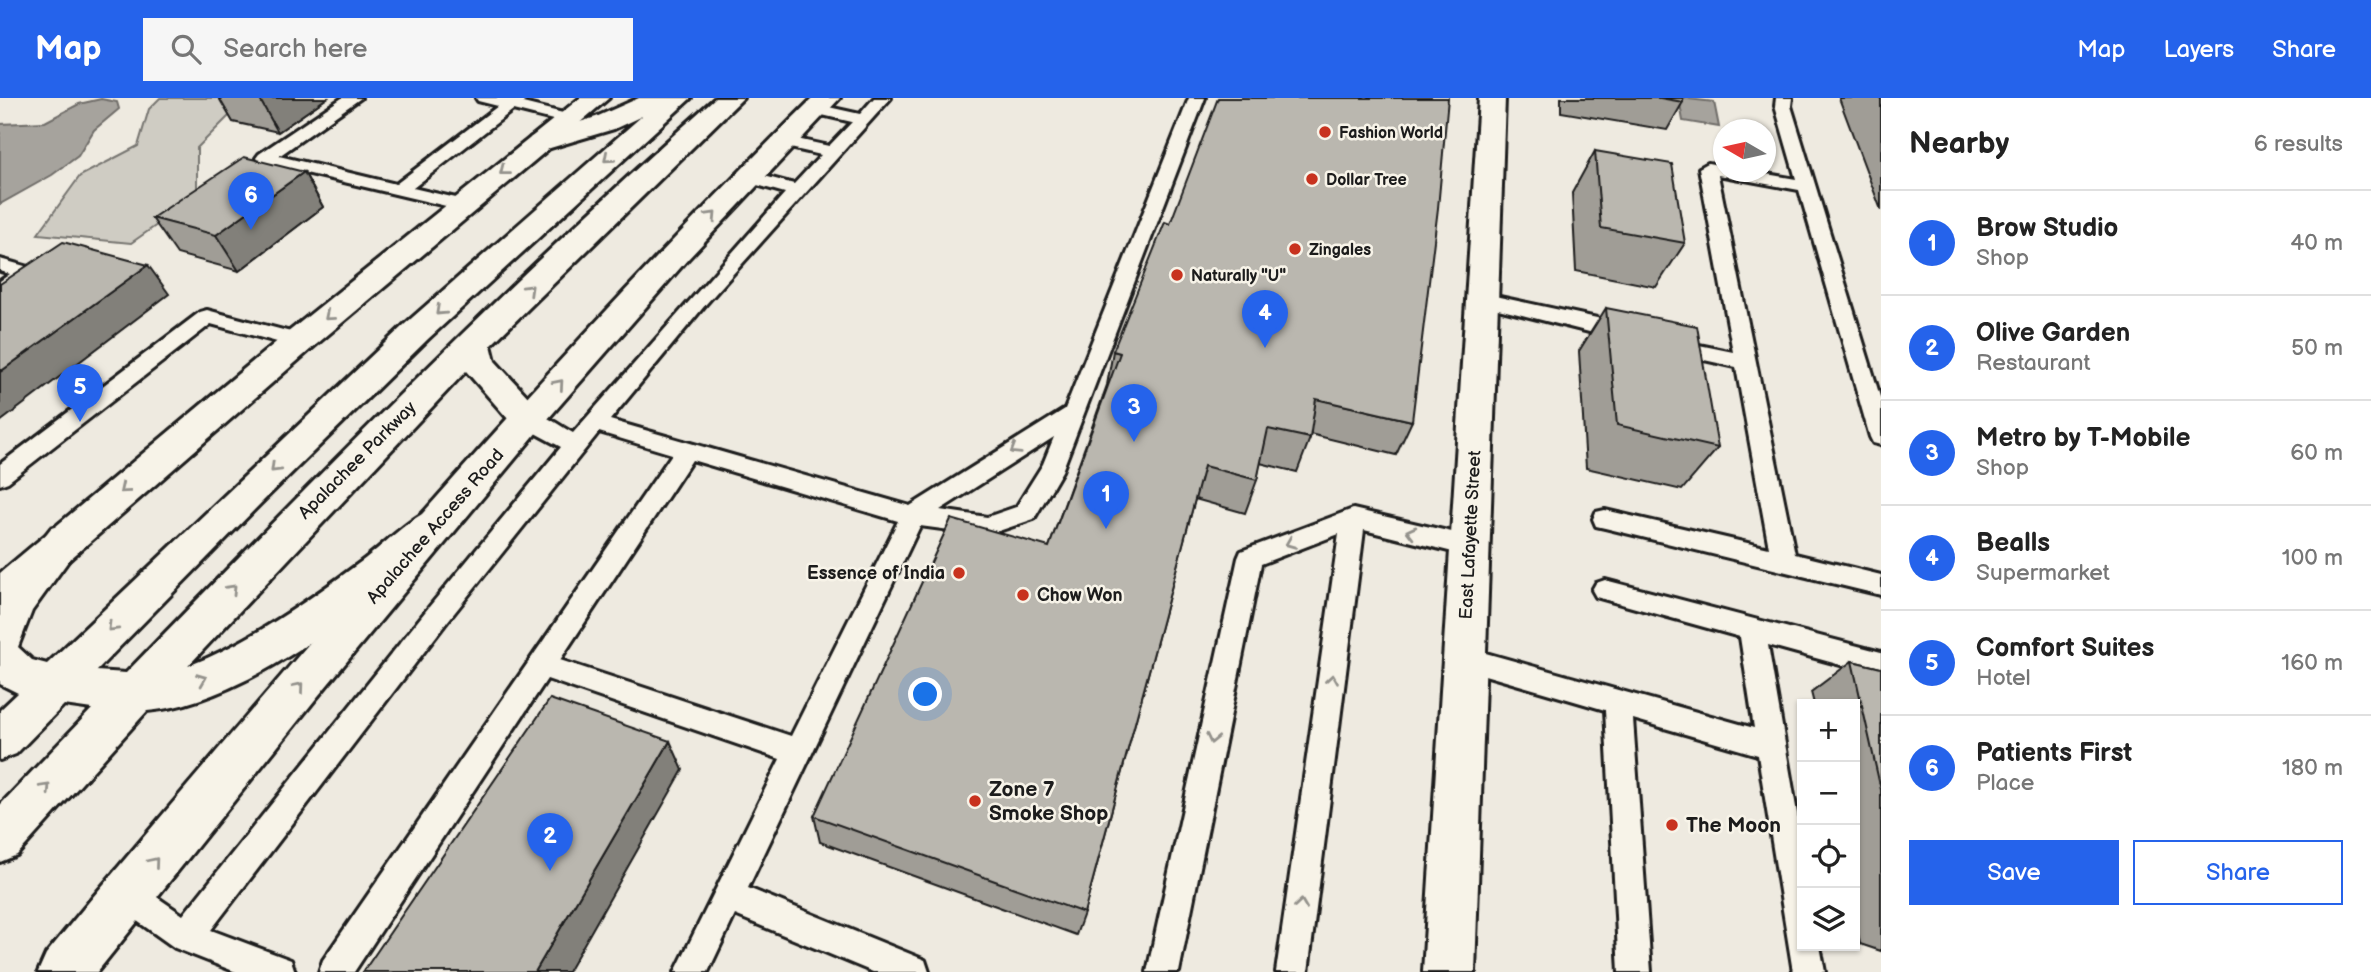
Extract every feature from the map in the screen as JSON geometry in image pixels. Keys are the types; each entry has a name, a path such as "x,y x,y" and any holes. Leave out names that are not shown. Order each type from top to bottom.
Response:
{"street":[{"path":"0,596 299,341 596,98"},
{"path":"540,143 598,126 660,98"},
{"path":"0,740 383,364 541,217 678,98"},
{"name":"Apalachee Parkway","path":"0,839 135,692 474,342 730,98"},
{"name":"East Lafayette Street","path":"1449,972 1492,98"},
{"name":"Apalachee Access Road","path":"64,972 528,419 748,177 821,104"},
{"path":"474,342 475,356 485,374 528,419"},
{"path":"0,654 8,667 17,673 56,684 135,692 189,684 245,658 330,607 379,572 438,523"},
{"path":"0,582 65,539"},
{"path":"0,641 4,626 24,591 65,539"}],"lane":[{"path":"353,98 265,158 463,205"},
{"path":"484,98 515,101 569,119"},
{"path":"186,937 419,635 662,340 796,190 883,98"},
{"path":"594,423 913,516 987,526 1025,513 1054,465 1196,98"},
{"path":"1784,98 1783,106 1881,437"},
{"path":"400,189 515,101"},
{"path":"821,104 862,120"},
{"path":"783,141 832,152"},
{"path":"1713,169 1707,168 1784,562"},
{"path":"748,177 796,190"},
{"path":"1776,180 1807,186"},
{"path":"0,265 25,272 0,290"},
{"path":"1481,299 1589,323 1649,342 1745,362"},
{"path":"0,476 207,317 299,341"},
{"path":"691,972 913,516 1073,414"},
{"path":"528,419 576,445"},
{"path":"335,972 687,450"},
{"path":"1163,972 1250,558 1353,518 1469,546"},
{"path":"1292,972 1353,518"},
{"path":"1605,519 1881,585"},
{"path":"1605,590 1881,664"},
{"path":"1752,629 1797,902"},
{"path":"1464,658 1772,746"},
{"path":"542,666 799,752"},
{"path":"1618,702 1635,972"},
{"path":"127,895 186,937 279,972"},
{"path":"728,896 913,972"},
{"path":"1805,951 1809,972"}],"shaded area":[{"path":"160,98 247,98 197,148 197,197 131,243 38,234 80,176 138,146 149,109"},
{"path":"1679,98 1714,102 1717,119 1713,119 1713,126 1683,121"},
{"path":"101,99 117,102 119,109 94,130 78,156 52,175 0,204 0,124 45,122 79,104"}],"building":[{"path":"1218,98 1448,98 1438,208 1412,421 1316,399 1310,438 1268,429 1257,480 1204,466 1084,913 814,816 951,519 1049,547 1120,353 1113,351 1165,222 1170,224"},
{"path":"1660,98 1683,98 1683,102"},
{"path":"1595,151 1672,164 1685,243 1601,228"},
{"path":"244,157 304,172 216,235 152,218"},
{"path":"63,242 148,265 0,372 0,284"},
{"path":"1606,308 1697,326 1718,448 1617,425"},
{"path":"1852,661 1881,668 1881,790"},
{"path":"550,699 670,741 535,972 363,972"}],"place":[{"name":"Fashion World","path":"1325,132"},
{"name":"Dollar Tree","path":"1312,179"},
{"name":"Patients First","path":"251,230"},
{"name":"Zingales","path":"1295,249"},
{"name":"Naturally \"U\"","path":"1177,275"},
{"name":"Bealls","path":"1265,348"},
{"name":"Comfort Suites","path":"80,422"},
{"name":"Metro by T-Mobile","path":"1134,442"},
{"name":"Brow Studio","path":"1106,529"},
{"name":"Essence of India","path":"959,573"},
{"name":"Chow Won","path":"1023,595"},
{"name":"Zone 7 Smoke Shop","path":"975,801"},
{"name":"The Moon","path":"1672,825"},
{"name":"Olive Garden","path":"550,871"}]}
